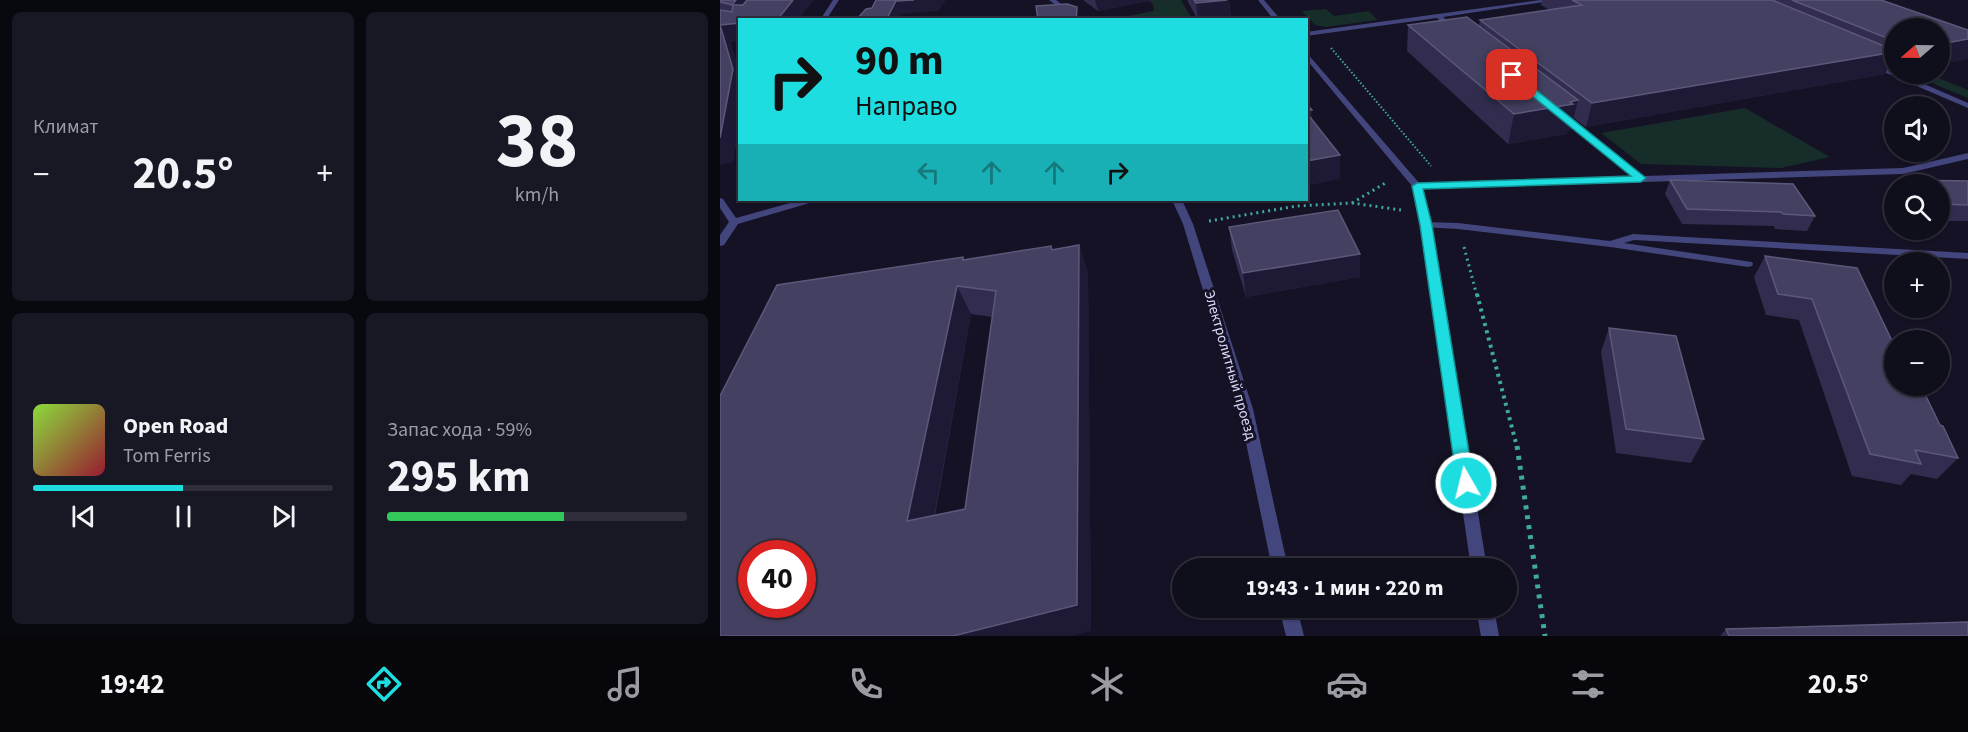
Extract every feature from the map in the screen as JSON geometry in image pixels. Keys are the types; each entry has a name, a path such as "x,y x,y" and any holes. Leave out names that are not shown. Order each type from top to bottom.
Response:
{"street":[{"path":"824,18 836,0"},
{"path":"1052,0 1078,17"},
{"path":"1261,0 1276,18"},
{"path":"1308,34 1554,0"},
{"path":"1438,16 1466,38"},
{"path":"1056,18 1078,17"},
{"path":"1308,56 1417,186 1426,225 1477,558"},
{"path":"1863,60 1968,106"},
{"path":"1558,112 1641,178"},
{"path":"1417,186 1903,171 1968,156"},
{"path":"720,201 734,222"},
{"path":"720,243 734,222 807,201"},
{"name":"Электролитный проезд","path":"1177,201 1188,224 1246,409 1278,558"},
{"path":"1426,225 1458,226 1610,244 1748,264"},
{"path":"1610,244 1633,237 1968,256"},
{"path":"1290,618 1295,636"},
{"path":"1487,618 1490,636"}],"path":[{"path":"1352,203 1406,171"},
{"path":"1188,224 1297,206 1352,203 1396,210"}],"green space":[{"path":"1147,0 1181,0 1191,18 1117,18 1154,11 1153,4"},
{"path":"1326,9 1334,16 1369,11 1377,20 1326,27 1315,25 1302,11"},
{"path":"1950,83 1968,90 1968,98 1934,84"},
{"path":"1745,108 1830,157 1781,168 1641,164 1601,133"}],"building":[{"path":"720,0 736,0 732,5 720,2"},
{"path":"747,0 793,0 779,18 738,18 738,23 720,25 720,10 732,12 733,5 743,5"},
{"path":"876,0 914,0 896,1 887,18 858,18 866,9 872,8"},
{"path":"1194,0 1227,0 1196,3"},
{"path":"1572,0 1772,0 1884,46 1884,54 1592,103 1480,20 1582,5"},
{"path":"1792,0 1881,0 1933,18 1884,18 1884,37"},
{"path":"1067,4 1077,7 1076,18 1038,18 1036,6"},
{"path":"1467,17 1578,100 1570,102 1573,104 1514,114 1408,25"},
{"path":"1950,24 1968,30 1968,39 1950,42"},
{"path":"720,25 733,69 720,138"},
{"path":"1308,115 1340,155 1308,161"},
{"path":"1670,180 1793,184 1815,216 1781,212 1687,209"},
{"path":"1950,181 1968,181 1968,205 1950,204"},
{"path":"1338,210 1360,254 1243,273 1229,227"},
{"path":"1079,245 1077,605 953,636 720,636 720,396 777,285 1051,246 1052,250","holes":["957,286 996,291 965,509 907,521"]},
{"path":"1765,256 1857,268 1887,330 1884,330 1884,396 1926,396 1958,458 1915,450 1921,464 1870,454 1812,299 1778,294"},
{"path":"1609,328 1676,336 1704,439 1626,429"},
{"path":"1968,622 1968,636 1729,636 1726,629"}],"route":[{"path":"1466,483 1426,225 1417,186 1641,178 1512,75"}]}
